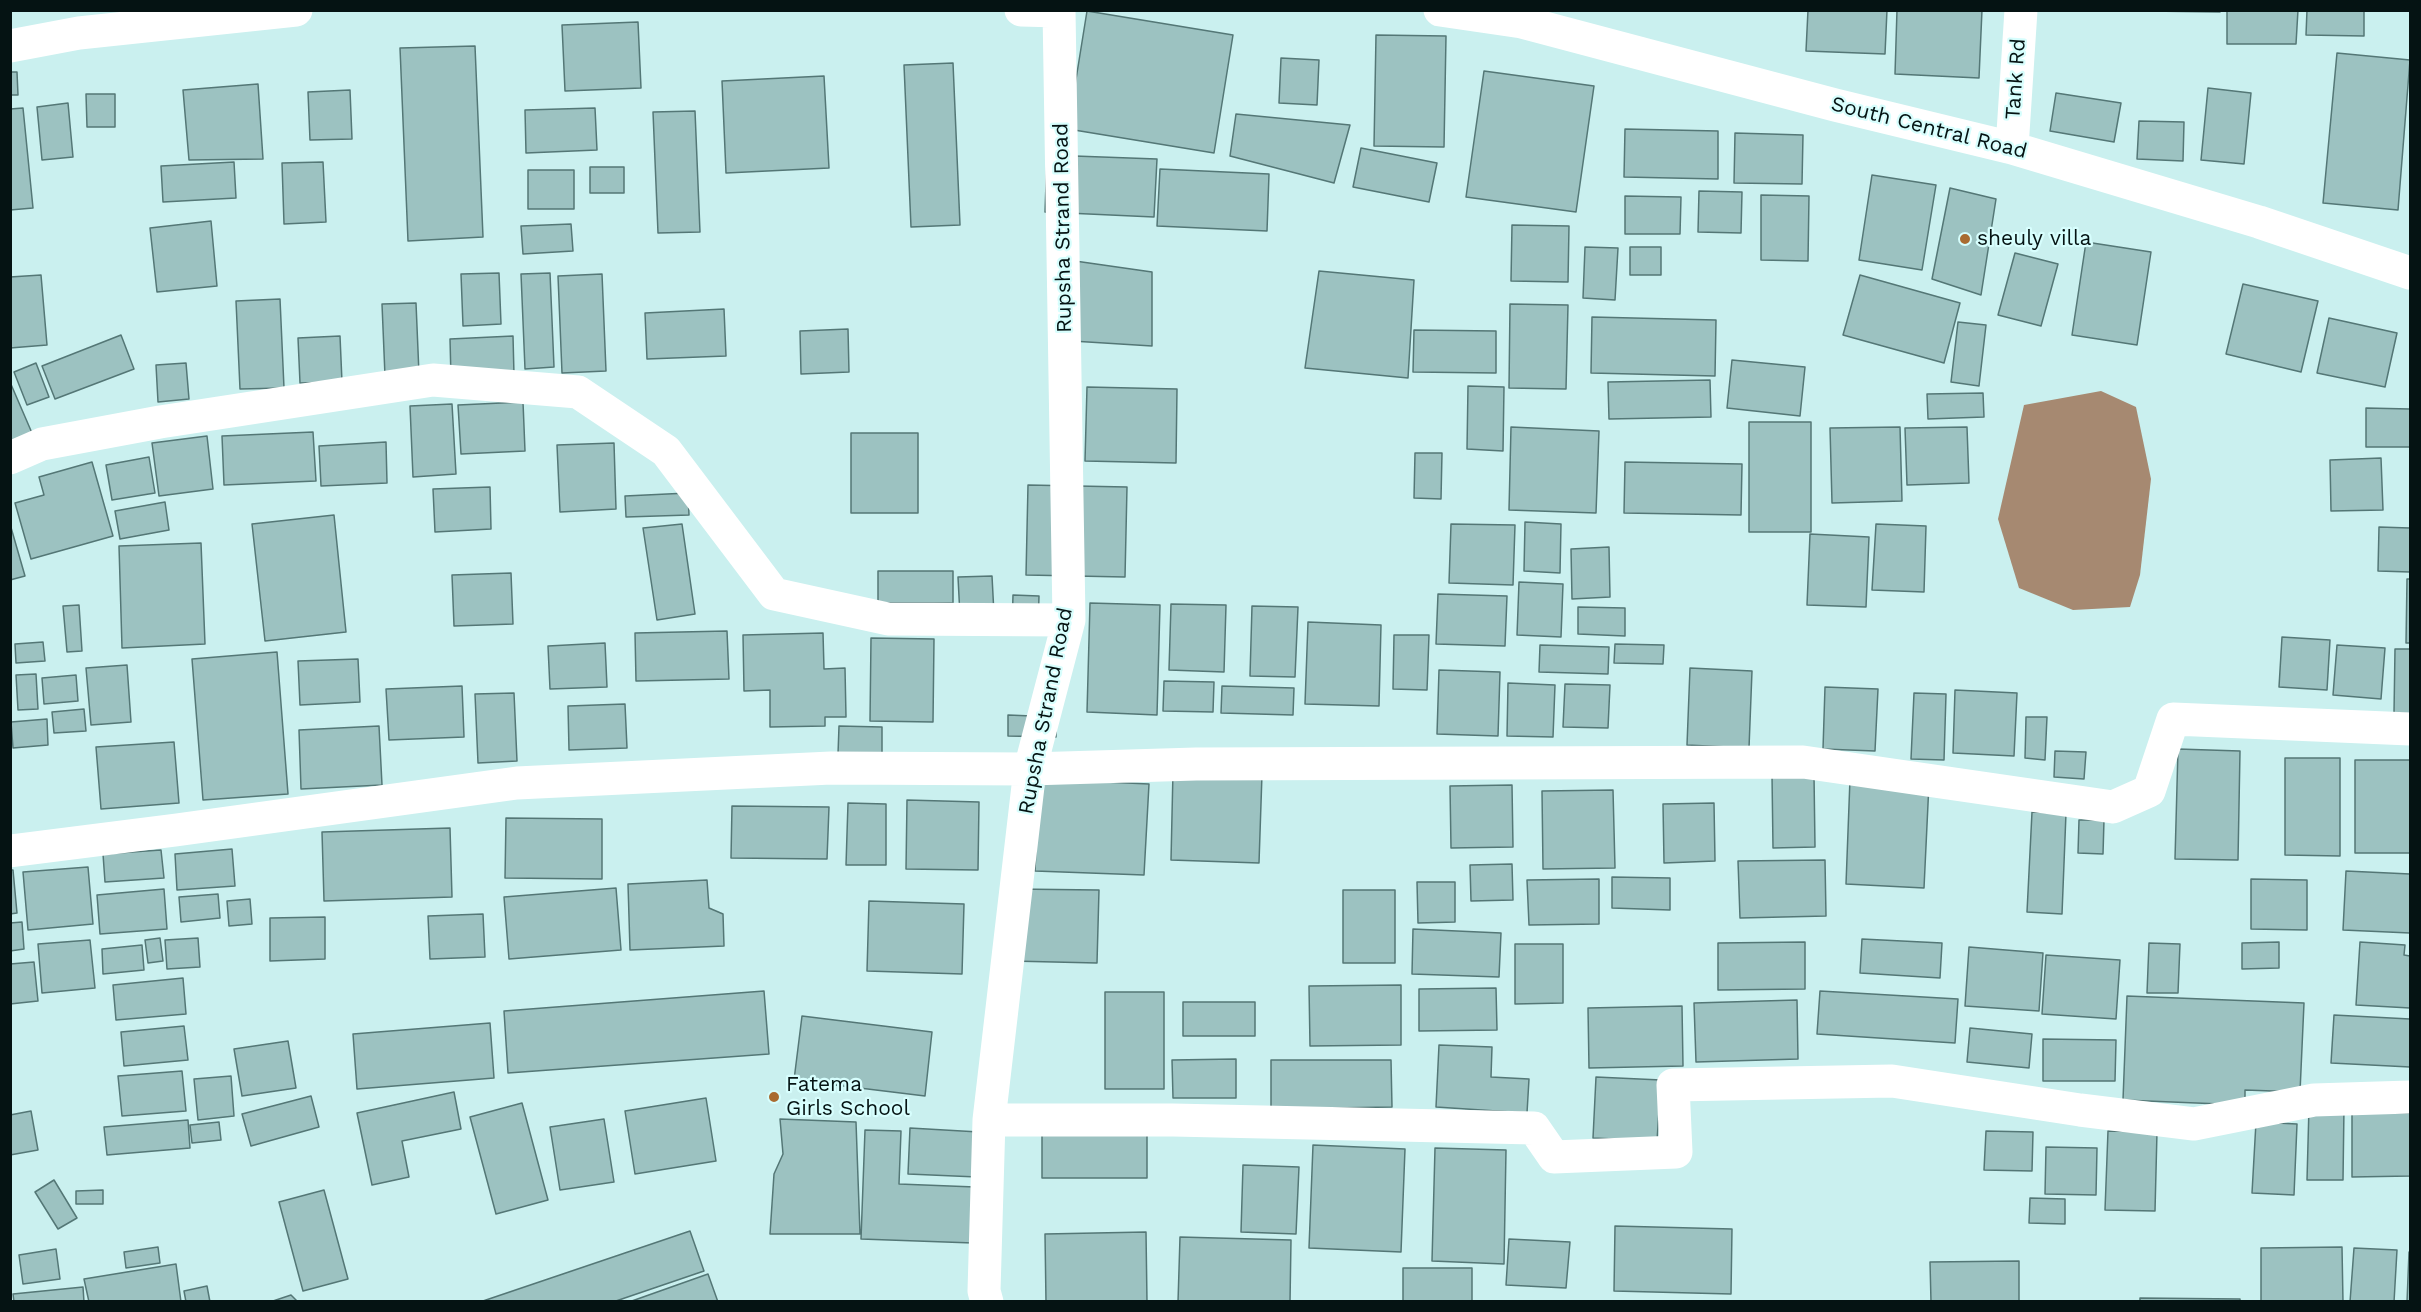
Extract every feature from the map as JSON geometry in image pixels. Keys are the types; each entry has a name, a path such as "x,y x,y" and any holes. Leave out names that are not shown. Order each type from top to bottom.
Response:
{"street":[{"path":"10,46 80,33 296,10"},
{"path":"1021,10 1059,11"},
{"name":"South Central Road","path":"1440,10 1522,22 1834,105 2012,148 2259,222 2410,273"},
{"name":"Tank Rd","path":"2012,148 2021,10"},
{"name":"Rupsha Strand Road","path":"987,1302 984,1292 989,1120 1030,769 1069,620 1059,11"},
{"path":"10,458 42,444 150,424 434,380 578,392 666,451 774,594 888,619 1069,620"},
{"path":"10,851 517,783 831,768 1030,769 1196,764 1803,762 2113,807 2149,791 2173,719 2410,729"},
{"path":"989,1120 1185,1120 1534,1128 1554,1157 1676,1152 1673,1085 1892,1082 2080,1110 2194,1124 2314,1100 2410,1097"}],"shaded area":[{"path":"2101,391 2136,407 2151,479 2140,575 2130,607 2073,610 2019,588 1998,519 2024,405"}],"building":[{"path":"1808,10 1887,10 1885,54 1806,51"},
{"path":"1897,10 1982,10 1979,78 1895,74"},
{"path":"2074,10 2220,10 2220,12"},
{"path":"2227,10 2298,10 2296,44 2227,44"},
{"path":"2307,10 2364,10 2364,36 2306,35"},
{"path":"1087,11 1233,35 1214,153 1068,129"},
{"path":"638,22 641,88 565,91 562,25"},
{"path":"1376,35 1446,36 1444,147 1374,146"},
{"path":"475,46 483,237 408,241 400,48"},
{"path":"2337,53 2410,60 2398,210 2323,203"},
{"path":"1281,58 1319,60 1317,105 1279,103"},
{"path":"953,63 960,225 911,227 904,65"},
{"path":"1484,71 1594,86 1576,212 1466,197"},
{"path":"10,72 17,72 18,95 10,95"},
{"path":"824,76 829,168 726,173 722,81"},
{"path":"258,84 263,159 189,160 183,90"},
{"path":"2208,88 2251,93 2244,164 2201,160"},
{"path":"350,90 352,139 310,140 308,92"},
{"path":"2056,93 2121,103 2114,142 2050,131"},
{"path":"86,94 115,94 115,127 87,127"},
{"path":"68,103 73,157 42,160 37,107"},
{"path":"23,108 33,208 10,210 10,109"},
{"path":"595,108 597,150 526,153 525,110"},
{"path":"695,111 700,232 658,233 653,112"},
{"path":"1236,114 1350,125 1334,183 1230,156"},
{"path":"2139,121 2184,122 2183,161 2137,159"},
{"path":"1625,129 1718,131 1718,179 1624,177"},
{"path":"1735,133 1803,135 1802,184 1734,183"},
{"path":"1361,148 1437,163 1429,202 1353,187"},
{"path":"1047,155 1157,159 1154,217 1045,212"},
{"path":"234,162 236,198 163,202 161,166"},
{"path":"323,162 326,222 284,224 282,163"},
{"path":"590,167 624,167 624,193 590,193"},
{"path":"1160,169 1269,174 1267,231 1157,226"},
{"path":"528,170 574,170 574,209 528,209"},
{"path":"1872,175 1936,185 1922,270 1859,260"},
{"name":"sheuly villa","path":"1950,188 1996,199 1981,295 1932,279"},
{"path":"1699,191 1742,192 1741,233 1698,232"},
{"path":"1761,195 1809,196 1808,261 1761,260"},
{"path":"1625,196 1681,197 1680,234 1625,234"},
{"path":"211,221 217,286 157,292 150,228"},
{"path":"571,224 573,251 523,254 521,226"},
{"path":"1512,225 1569,226 1568,282 1511,281"},
{"path":"2086,242 2151,252 2137,345 2072,335"},
{"path":"1585,247 1618,248 1615,300 1583,298"},
{"path":"1630,247 1661,247 1661,275 1630,275"},
{"path":"2015,253 2058,264 2041,326 1998,315"},
{"path":"1061,259 1152,272 1152,346 1056,340"},
{"path":"1319,271 1414,280 1408,378 1305,368"},
{"path":"499,273 501,324 463,326 461,274"},
{"path":"550,273 554,367 525,369 521,274"},
{"path":"602,274 606,371 562,373 558,276"},
{"path":"41,275 47,345 10,348 10,277"},
{"path":"1860,275 1960,303 1944,363 1843,335"},
{"path":"2243,284 2318,301 2301,372 2226,354"},
{"path":"280,299 284,388 240,389 236,301"},
{"path":"416,303 419,374 385,376 382,304"},
{"path":"1510,304 1568,305 1566,389 1509,388"},
{"path":"724,309 726,356 647,359 645,313"},
{"path":"1592,317 1716,320 1715,376 1591,373"},
{"path":"2329,318 2397,333 2385,387 2317,373"},
{"path":"1958,322 1986,325 1979,386 1951,382"},
{"path":"848,329 849,372 801,374 800,331"},
{"path":"1414,330 1496,331 1496,373 1413,372"},
{"path":"121,335 134,369 55,399 42,366"},
{"path":"340,336 342,382 300,383 298,338"},
{"path":"513,336 514,375 451,378 450,339"},
{"path":"1732,360 1805,367 1800,416 1727,408"},
{"path":"36,363 49,397 27,405 14,372"},
{"path":"186,363 189,399 158,402 156,365"},
{"path":"1710,380 1711,417 1609,419 1608,382"},
{"path":"10,382 35,440 10,450"},
{"path":"1468,386 1504,387 1503,451 1467,449"},
{"path":"1087,387 1177,389 1176,463 1085,461"},
{"path":"1983,393 1984,417 1928,419 1927,394"},
{"path":"523,402 525,451 461,454 458,405"},
{"path":"452,404 456,474 413,477 410,406"},
{"path":"2366,408 2410,409 2410,447 2366,447"},
{"path":"1749,422 1811,422 1811,532 1749,532"},
{"path":"1511,427 1599,431 1596,513 1509,510"},
{"path":"1900,427 1902,501 1832,503 1830,428"},
{"path":"1967,427 1969,483 1907,485 1905,428"},
{"path":"313,432 316,481 224,485 222,436"},
{"path":"851,433 918,433 918,513 851,513"},
{"path":"207,436 213,489 159,496 152,443"},
{"path":"386,442 387,483 321,486 319,446"},
{"path":"614,443 616,509 560,512 557,445"},
{"path":"1415,453 1442,453 1441,499 1414,498"},
{"path":"149,457 155,493 112,500 106,465"},
{"path":"2381,458 2383,510 2331,511 2330,460"},
{"path":"92,462 113,536 31,559 15,503 44,495 39,477"},
{"path":"1625,462 1742,464 1741,515 1624,513"},
{"path":"1028,485 1127,487 1125,577 1026,575"},
{"path":"490,487 491,529 435,532 433,489"},
{"path":"688,493 689,515 626,517 625,496"},
{"path":"165,502 169,530 120,539 115,511"},
{"path":"334,515 346,632 265,641 252,524"},
{"path":"1525,522 1561,524 1560,573 1524,571"},
{"path":"10,524 25,576 10,580"},
{"path":"682,524 695,614 657,620 643,528"},
{"path":"1451,524 1515,525 1513,585 1449,583"},
{"path":"1876,524 1926,526 1924,592 1872,590"},
{"path":"2379,527 2410,528 2410,572 2378,571"},
{"path":"1810,534 1869,537 1866,607 1807,605"},
{"path":"201,543 205,644 122,648 119,546"},
{"path":"1609,547 1610,597 1572,599 1571,549"},
{"path":"878,571 953,571 953,603 878,603"},
{"path":"511,573 513,624 454,626 452,575"},
{"path":"992,576 994,614 960,616 958,577"},
{"path":"2407,579 2410,579 2410,643 2406,643"},
{"path":"1519,582 1563,584 1561,637 1517,635"},
{"path":"1438,594 1507,596 1505,646 1436,644"},
{"path":"1013,595 1039,596 1038,629 1012,629"},
{"path":"1090,603 1160,605 1157,715 1087,712"},
{"path":"1171,604 1226,605 1224,672 1169,670"},
{"path":"79,605 82,651 67,652 63,606"},
{"path":"1252,606 1298,607 1295,677 1250,676"},
{"path":"1578,607 1625,608 1625,636 1578,634"},
{"path":"1308,622 1381,625 1379,706 1305,704"},
{"path":"727,631 729,679 636,681 635,633"},
{"path":"823,633 824,669 845,668 846,717 825,717 825,726 770,727 770,690 744,691 743,635"},
{"path":"1394,635 1429,635 1427,690 1393,689"},
{"path":"2282,637 2330,640 2327,690 2279,687"},
{"path":"871,638 934,639 933,722 870,721"},
{"path":"43,642 45,661 16,663 15,644"},
{"path":"605,643 607,687 550,689 548,646"},
{"path":"1615,644 1664,645 1663,664 1614,663"},
{"path":"1540,645 1609,647 1608,674 1539,672"},
{"path":"2337,645 2385,648 2381,699 2333,695"},
{"path":"2395,649 2410,649 2410,714 2394,713"},
{"path":"277,652 288,794 203,800 192,659"},
{"path":"358,659 360,702 300,705 298,661"},
{"path":"127,665 131,722 91,725 86,668"},
{"path":"1690,668 1752,671 1749,748 1687,745"},
{"path":"1439,670 1500,672 1498,736 1437,734"},
{"path":"36,674 38,709 18,710 16,675"},
{"path":"76,675 78,701 44,704 42,678"},
{"path":"1164,681 1214,682 1213,712 1163,711"},
{"path":"1508,683 1555,685 1553,737 1507,736"},
{"path":"1565,684 1610,685 1608,728 1563,727"},
{"path":"462,686 464,737 389,740 386,689"},
{"path":"1222,686 1294,688 1293,715 1221,713"},
{"path":"1825,687 1878,689 1875,751 1823,749"},
{"path":"1955,690 2017,693 2014,756 1953,753"},
{"path":"514,693 517,761 478,763 475,694"},
{"path":"1914,693 1946,694 1944,760 1911,759"},
{"path":"625,704 627,748 569,750 568,706"},
{"path":"84,709 86,731 54,733 52,712"},
{"path":"1008,715 1056,717 1056,737 1008,736"},
{"path":"2026,717 2047,717 2045,760 2025,758"},
{"path":"47,719 48,745 13,748 11,722"},
{"path":"379,726 382,785 301,789 299,730"},
{"path":"839,726 882,727 882,755 838,754"},
{"path":"174,742 179,803 101,809 96,747"},
{"path":"2178,749 2240,751 2238,860 2175,859"},
{"path":"2055,751 2086,752 2084,779 2054,777"},
{"path":"2285,758 2340,758 2340,856 2285,855"},
{"path":"2355,760 2410,760 2410,853 2355,853"},
{"path":"1173,771 1262,774 1259,863 1171,860"},
{"path":"1772,775 1814,775 1815,847 1773,848"},
{"path":"1039,779 1149,784 1144,875 1035,871"},
{"path":"1850,779 1929,783 1924,888 1846,884"},
{"path":"1512,785 1513,847 1451,848 1450,786"},
{"path":"1613,790 1615,868 1543,869 1542,791"},
{"path":"907,800 979,802 978,870 906,869"},
{"path":"848,803 886,804 886,865 846,865"},
{"path":"1714,803 1715,861 1664,863 1663,804"},
{"path":"732,806 829,807 827,859 731,858"},
{"path":"2032,812 2066,813 2062,914 2027,912"},
{"path":"506,818 602,819 602,879 505,878"},
{"path":"2079,820 2104,820 2103,854 2078,853"},
{"path":"450,828 452,897 324,901 322,832"},
{"path":"232,849 235,886 177,890 175,854"},
{"path":"161,850 164,878 105,882 103,854"},
{"path":"1825,860 1826,916 1740,918 1738,861"},
{"path":"1512,864 1513,900 1471,901 1470,865"},
{"path":"88,867 93,924 28,930 23,872"},
{"path":"10,870 13,870 17,913 10,914"},
{"path":"2346,871 2410,874 2410,933 2343,930"},
{"path":"1612,877 1670,878 1670,910 1612,908"},
{"path":"1599,879 1599,924 1529,925 1527,880"},
{"path":"2251,879 2307,880 2307,930 2251,929"},
{"path":"707,880 709,908 723,914 724,946 630,950 628,884"},
{"path":"1417,882 1455,882 1455,922 1418,923"},
{"path":"616,888 621,950 509,959 504,897"},
{"path":"164,889 167,929 100,934 97,895"},
{"path":"1013,889 1099,890 1097,963 1011,961"},
{"path":"1343,890 1395,890 1395,963 1343,963"},
{"path":"218,894 220,918 181,922 179,897"},
{"path":"250,899 252,924 229,926 227,901"},
{"path":"869,901 964,904 962,974 867,971"},
{"path":"483,914 485,957 430,959 428,916"},
{"path":"325,917 325,959 270,961 270,918"},
{"path":"22,922 24,949 10,951 10,923"},
{"path":"1413,929 1501,933 1499,977 1412,974"},
{"path":"160,938 163,961 148,963 145,940"},
{"path":"198,938 200,967 167,969 165,940"},
{"path":"1862,939 1942,943 1940,978 1860,973"},
{"path":"90,940 95,988 42,993 38,944"},
{"path":"1805,942 1805,989 1718,990 1718,943"},
{"path":"2279,942 2279,968 2242,969 2242,943"},
{"path":"2360,942 2405,945 2404,955 2410,956 2410,1008 2356,1005"},
{"path":"2149,943 2180,944 2178,993 2147,993"},
{"path":"1515,944 1563,944 1563,1003 1515,1004"},
{"path":"142,945 144,970 103,974 102,949"},
{"path":"1969,947 2043,953 2039,1011 1965,1006"},
{"path":"2046,955 2120,960 2116,1019 2042,1014"},
{"path":"34,962 38,1001 10,1004 10,964"},
{"path":"183,978 186,1014 116,1020 113,985"},
{"path":"1401,985 1401,1045 1310,1046 1309,986"},
{"path":"1496,988 1497,1030 1419,1031 1419,989"},
{"path":"764,991 769,1054 508,1073 504,1011"},
{"path":"1820,991 1958,999 1955,1043 1817,1034"},
{"path":"1105,992 1164,992 1164,1089 1105,1089"},
{"path":"2127,996 2304,1003 2300,1092 2245,1090 2245,1105 2123,1100"},
{"path":"1797,1000 1798,1059 1696,1062 1694,1003"},
{"path":"1183,1002 1255,1002 1255,1036 1183,1036"},
{"path":"1682,1006 1683,1066 1589,1068 1588,1008"},
{"path":"2334,1015 2410,1019 2410,1067 2331,1063"},
{"path":"802,1016 932,1032 925,1096 794,1080"},
{"path":"490,1023 494,1078 357,1089 353,1034"},
{"path":"184,1026 188,1060 124,1066 121,1032"},
{"path":"1970,1028 2032,1034 2029,1068 1967,1062"},
{"path":"2043,1039 2116,1040 2115,1081 2043,1081"},
{"path":"288,1041 296,1088 242,1096 234,1049"},
{"path":"1439,1045 1492,1047 1491,1077 1529,1079 1527,1113 1436,1107"},
{"path":"1236,1059 1236,1098 1173,1098 1172,1060"},
{"path":"1271,1060 1391,1060 1392,1107 1271,1109"},
{"path":"182,1071 186,1111 122,1116 118,1076"},
{"path":"231,1076 234,1116 198,1120 194,1079"},
{"path":"1596,1077 1661,1080 1657,1141 1593,1138"},
{"path":"454,1092 461,1129 402,1141 409,1177 372,1185 357,1113"},
{"path":"311,1096 319,1127 251,1146 242,1114"},
{"path":"706,1098 716,1161 635,1174 625,1111"},
{"path":"522,1103 548,1200 496,1214 470,1117"},
{"path":"2309,1107 2344,1107 2343,1180 2307,1180"},
{"path":"31,1111 38,1150 10,1155 10,1115"},
{"path":"2352,1113 2410,1113 2410,1176 2352,1177"},
{"path":"604,1119 614,1182 560,1190 550,1127"},
{"path":"780,1119 856,1122 860,1234 770,1234 774,1174 783,1154"},
{"path":"188,1120 190,1148 107,1155 104,1127"},
{"path":"219,1122 221,1140 192,1143 190,1125"},
{"path":"2256,1122 2297,1124 2294,1195 2252,1193"},
{"path":"910,1128 979,1132 977,1177 908,1174"},
{"path":"865,1130 901,1131 899,1184 975,1187 973,1243 861,1239"},
{"path":"1042,1131 1147,1131 1147,1178 1042,1178"},
{"path":"1986,1131 2033,1132 2032,1171 1984,1170"},
{"path":"2108,1131 2157,1132 2155,1211 2105,1210"},
{"path":"1313,1145 1405,1149 1401,1252 1309,1248"},
{"path":"2046,1147 2097,1148 2096,1195 2045,1194"},
{"path":"1435,1148 1506,1150 1504,1264 1432,1261"},
{"path":"1243,1165 1299,1167 1296,1234 1241,1232"},
{"path":"54,1180 77,1218 58,1229 35,1192"},
{"path":"103,1190 103,1204 76,1204 76,1191"},
{"path":"324,1190 348,1279 303,1291 279,1202"},
{"path":"2030,1198 2065,1199 2065,1224 2029,1223"},
{"path":"1615,1226 1732,1229 1731,1294 1614,1291"},
{"path":"690,1231 704,1271 613,1302 480,1302"},
{"path":"1146,1232 1147,1302 1046,1302 1045,1234"},
{"path":"1180,1237 1291,1240 1290,1302 1178,1302"},
{"path":"1509,1239 1570,1242 1566,1288 1506,1285"},
{"path":"158,1247 160,1263 126,1268 124,1252"},
{"path":"2342,1247 2343,1302 2261,1302 2261,1248"},
{"path":"2354,1248 2397,1250 2394,1302 2350,1302"},
{"path":"56,1249 60,1279 23,1284 19,1255"},
{"path":"2409,1252 2410,1302 2407,1302"},
{"path":"2019,1261 2019,1302 1931,1302 1930,1262"},
{"path":"176,1264 181,1302 89,1302 84,1279"},
{"path":"1403,1268 1472,1268 1472,1302 1403,1302"},
{"path":"708,1274 718,1302 629,1302"},
{"path":"207,1286 210,1302 186,1302 184,1291"},
{"path":"83,1287 84,1302 14,1302 13,1294"},
{"path":"291,1295 298,1302 270,1302"},
{"path":"2140,1298 2240,1299 2240,1302 2140,1302"}],"place":[{"name":"sheuly villa","path":"1965,239"},
{"name":"Fatema Girls School","path":"774,1097"}]}
